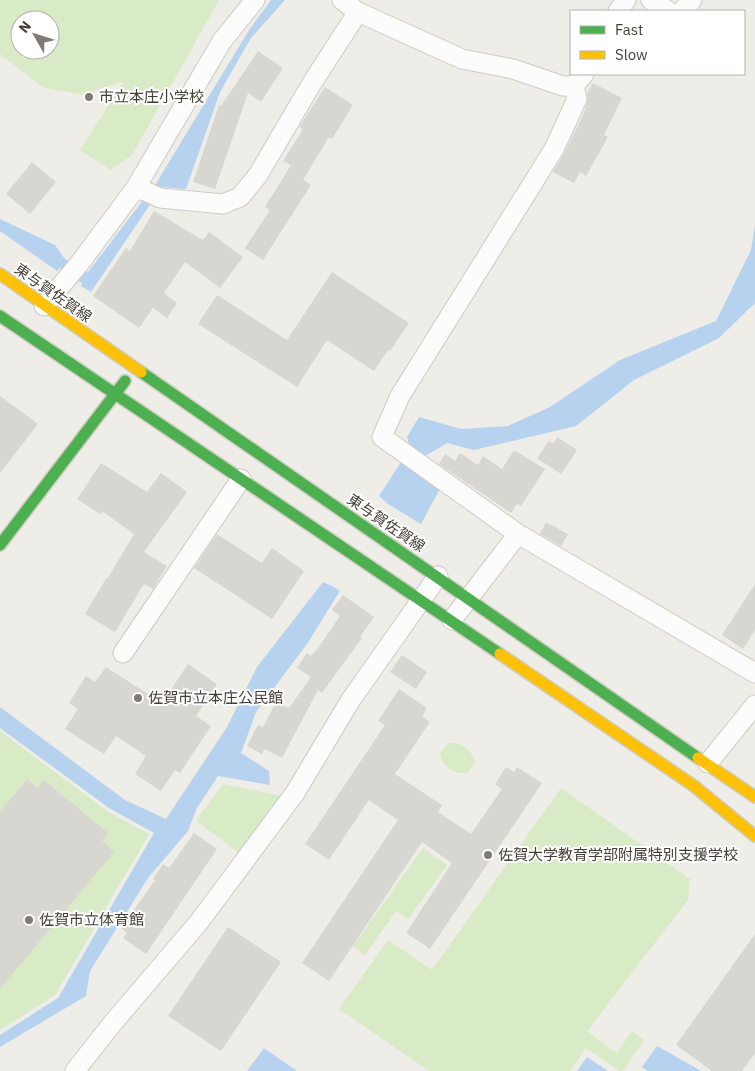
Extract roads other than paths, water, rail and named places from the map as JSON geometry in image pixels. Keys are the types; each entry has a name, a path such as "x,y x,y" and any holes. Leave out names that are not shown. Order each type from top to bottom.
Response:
{"main road":[{"name":"東与賀佐賀線","path":"0,274 755,796"},
{"path":"0,316 452,620 694,786 755,836"},
{"path":"0,546 135,368"}],"street":[{"path":"44,306 66,278 147,193 222,41 255,0"},
{"path":"342,0 358,12 462,59 513,69 563,86 579,80 577,99 554,149 404,388 382,437 518,534 755,673"},
{"path":"651,0 666,10"},
{"path":"683,10 692,0"},
{"path":"147,193 223,204 240,197 258,175 312,83 358,12"},
{"path":"123,653 241,479"},
{"path":"452,620 518,534"},
{"path":"75,1071 112,1024 199,922 295,794 350,701 438,576"},
{"path":"708,763 755,705"}],"water":[{"path":"271,0 285,0 251,38 220,92 186,189 162,187 91,292 81,286 82,283 60,268 57,271 0,231 0,219 55,245 64,258 88,272 157,182 249,30"},
{"path":"755,225 755,303 719,338 634,380 576,426 474,450 447,443 427,455 419,472 441,487 421,524 388,504 379,496 410,448 407,437 419,417 461,429 508,426 550,407 620,360 716,321 751,250"},
{"path":"323,582 340,591 307,644 256,712 241,753 269,771 270,785 218,776 197,808 188,831 148,878 90,971 86,996 0,1047 0,1035 58,998 154,833 109,808 0,728 0,707 125,800 166,819 227,727 257,667"},
{"path":"657,1046 701,1071 648,1071 642,1067"},
{"path":"264,1048 297,1071 247,1071"},
{"path":"587,1057 608,1071 577,1071"}],"place":[{"name":"市立本庄小学校","path":"89,97"},
{"name":"佐賀市立本庄公民館","path":"138,698"},
{"name":"佐賀大学教育学部附属特別支援学校","path":"488,855"},
{"name":"佐賀市立体育館","path":"29,920"}]}
